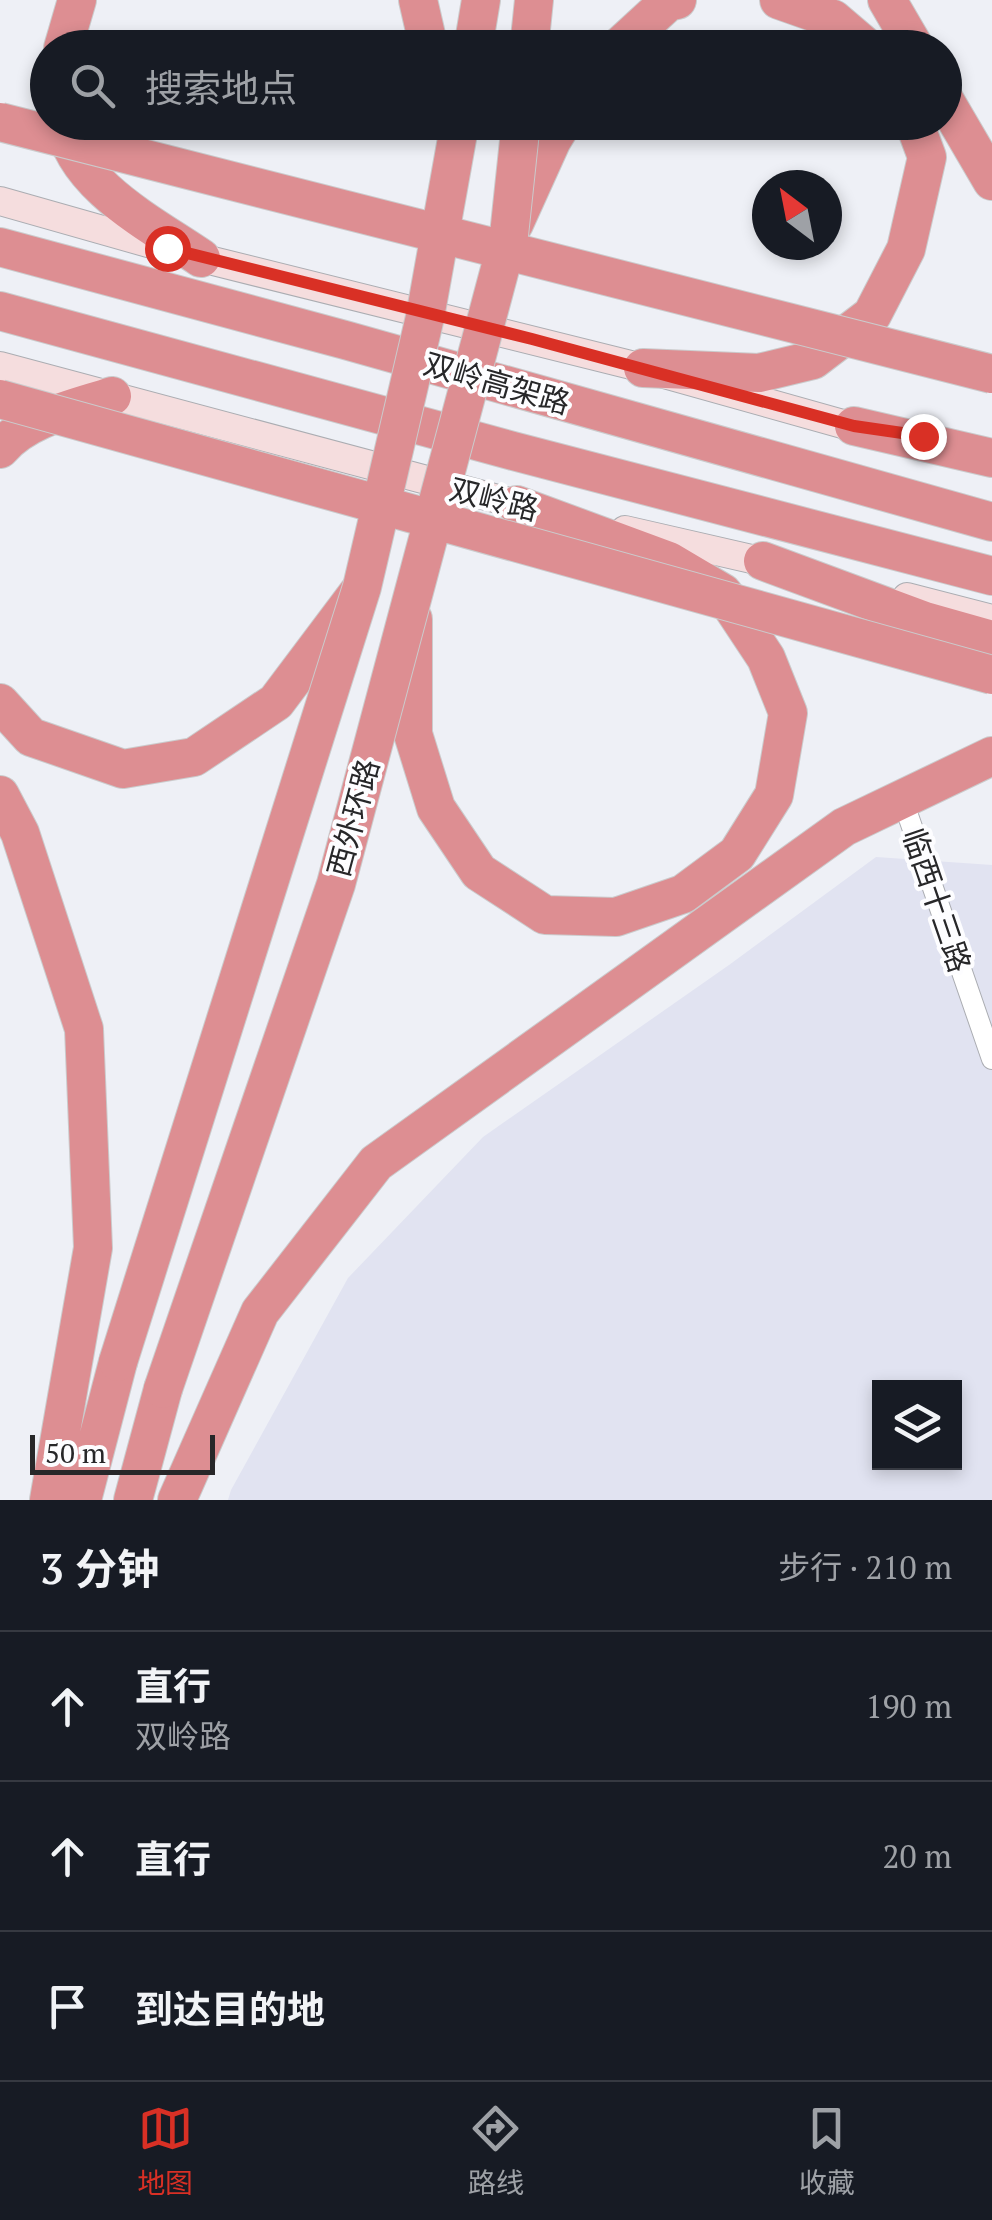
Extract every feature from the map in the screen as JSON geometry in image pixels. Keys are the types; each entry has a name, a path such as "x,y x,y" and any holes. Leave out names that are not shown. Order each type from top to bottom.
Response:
{"highway":[{"path":"68,30 77,0"},
{"path":"418,0 425,30"},
{"path":"476,30 481,0"},
{"path":"531,30 534,0"},
{"path":"638,30 668,2 677,0"},
{"path":"779,0 832,19 845,30"},
{"path":"887,0 904,30"},
{"path":"0,122 30,130"},
{"path":"962,129 992,180"},
{"path":"69,140 99,188 201,258"},
{"path":"71,140 992,374"},
{"path":"425,317 435,140"},
{"name":"西外环路","path":"82,1500 118,1362 362,587 425,317 457,140"},
{"name":"西外环路","path":"133,1500 163,1389 336,884 509,235 519,140"},
{"path":"509,235 552,140"},
{"path":"643,368 759,373 813,360 872,315 906,248 926,157 920,140"},
{"name":"双岭高架路","path":"0,247 992,522"},
{"name":"双岭高架路","path":"0,312 992,576"},
{"path":"0,450 10,438 56,414 112,396"},
{"path":"0,399 992,674"},
{"path":"854,426 992,458"},
{"path":"412,596 413,734 436,808 479,872 546,915 616,917 683,894 737,854 774,795 788,714 766,658 722,593 669,561 517,506"},
{"path":"763,561 925,621 992,640"},
{"path":"0,703 31,737 124,769 194,757 276,702 362,587"},
{"path":"177,1500 260,1312 376,1163 844,827 992,756"},
{"path":"0,795 20,833 84,1029 93,1248 49,1500"}],"main road":[{"path":"0,202 201,258 643,368 854,426 992,470"},
{"name":"双岭路","path":"0,366 517,506 763,561 992,619"},
{"path":"854,426 992,446"}],"street":[{"name":"临西十三路","path":"902,798 992,1058"}],"shaded area":[{"path":"876,857 992,865 992,1500 228,1500 348,1278 483,1137"}],"route":[{"path":"167,248 459,320 854,426 923,436"}]}
